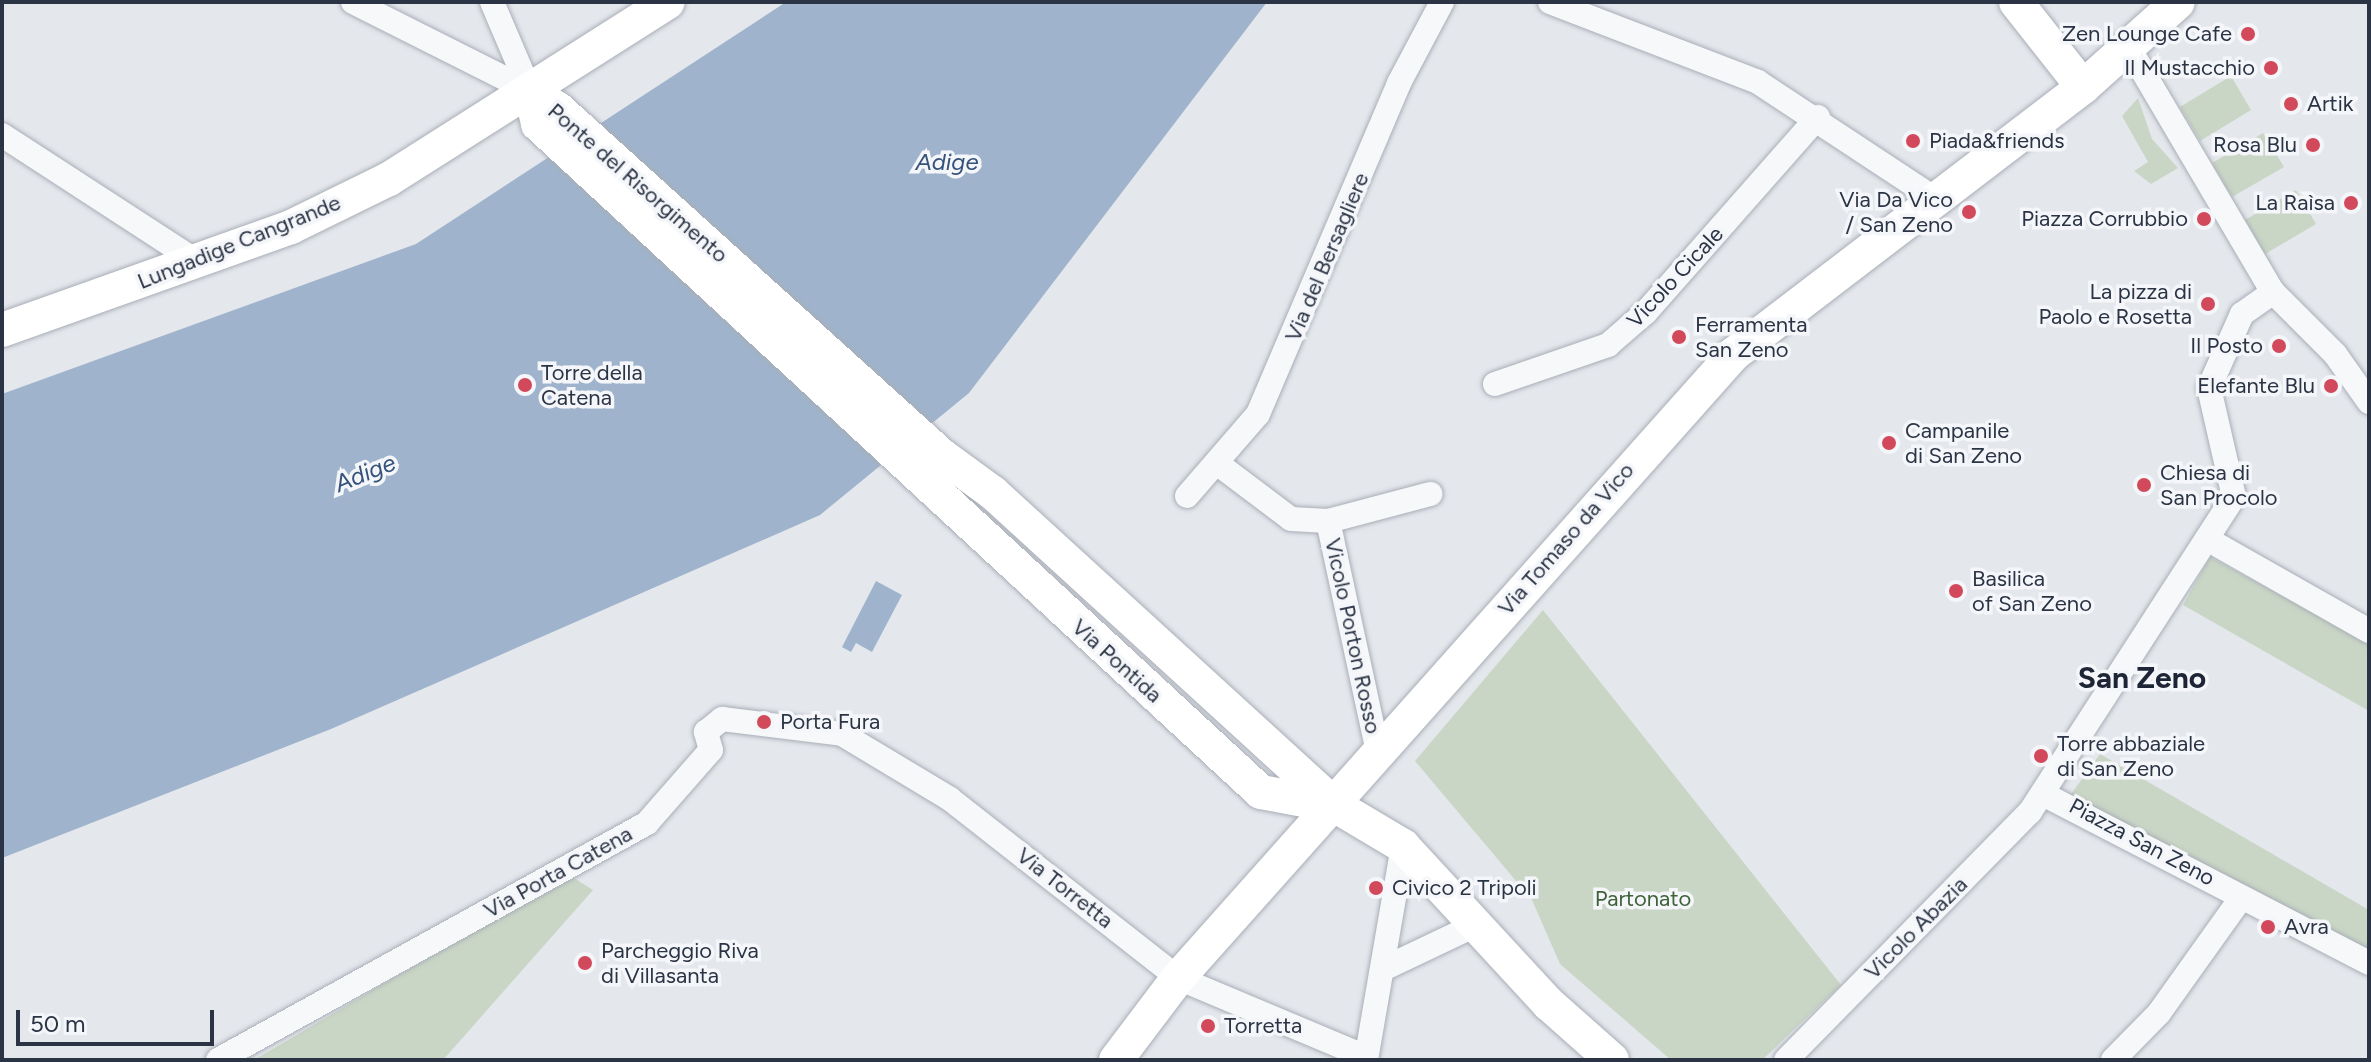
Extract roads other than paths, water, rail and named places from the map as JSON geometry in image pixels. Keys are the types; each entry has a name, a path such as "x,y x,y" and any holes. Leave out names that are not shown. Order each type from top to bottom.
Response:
{"street":[{"path":"353,2 542,108"},
{"path":"492,2 542,108"},
{"name":"Lungadige Cangrande","path":"2,330 196,261 389,179 542,108 668,2"},
{"name":"Via del Bersagliere","path":"1187,496 1218,464 1258,414 1399,83 1442,2"},
{"path":"1550,2 1758,82 1818,117 1937,200"},
{"path":"2016,2 2083,87 2178,2"},
{"path":"2129,48 2273,292 2335,354 2369,402"},
{"name":"Via Tomaso da Vico","path":"1116,1060 1178,978 1336,806 1378,752 1734,354 2083,87"},
{"name":"Ponte del Risorgimento","path":"542,108 929,466"},
{"name":"Vicolo Cicale","path":"1495,384 1608,345 1646,312 1818,117"},
{"path":"2,135 196,261"},
{"name":"Piazza San Zeno","path":"2273,292 2242,314 2209,388 2234,497 2043,794 2369,963"},
{"name":"Vicolo Porton Rosso","path":"1218,464 1291,519 1328,521 1430,494"},
{"name":"Via Pontida","path":"929,466 993,493 1336,806 1403,846 1480,923 1549,1004 1612,1060"},
{"name":"Vicolo Porton Rosso","path":"1328,521 1378,752"},
{"path":"2203,545 2369,631"},
{"name":"Via Porta Catena","path":"218,1060 647,823 711,750 706,732 722,719 842,734 950,799"},
{"name":"Vicolo Abazia","path":"1786,1060 2043,794"},
{"name":"Via Torretta","path":"950,799 1178,978 1366,1058"},
{"path":"1366,1058 1403,846"},
{"path":"2113,1060 2159,1013 2236,905"},
{"path":"1383,969 1480,923"}],"water":[{"name":"Adige","path":"786,2 1267,2 969,393 820,515 331,729 2,858 2,394 416,244"},
{"path":"876,581 902,595 872,652 856,643 851,652 842,647"}],"place":[{"name":"Zen Lounge Cafe","path":"2248,34"},
{"name":"Il Mustacchio","path":"2271,68"},
{"name":"Artik","path":"2291,104"},
{"name":"Piada&friends","path":"1913,141"},
{"name":"Rosa Blu","path":"2313,145"},
{"name":"La Raìsa","path":"2351,203"},
{"name":"Via Da Vico / San Zeno","path":"1969,212"},
{"name":"Piazza Corrubbio","path":"2204,219"},
{"name":"La pizza di Paolo e Rosetta","path":"2208,304"},
{"name":"Ferramenta San Zeno","path":"1679,337"},
{"name":"Il Posto","path":"2279,346"},
{"name":"Torre della Catena","path":"525,385"},
{"name":"Elefante Blu","path":"2331,386"},
{"name":"Campanile di San Zeno","path":"1889,443"},
{"name":"Chiesa di San Procolo","path":"2144,485"},
{"name":"Basilica of San Zeno","path":"1956,591"},
{"name":"Porta Fura","path":"764,722"},
{"name":"Torre abbaziale di San Zeno","path":"2041,756"},
{"name":"Civico 2 Tripoli","path":"1376,888"},
{"name":"Avra","path":"2268,927"},
{"name":"Parcheggio Riva di Villasanta","path":"585,963"},
{"name":"Torretta","path":"1208,1026"}],"district":[{"name":"San Zeno","path":"2142,678"}],"park label":[{"name":"Partonato","path":"1643,899"}]}
